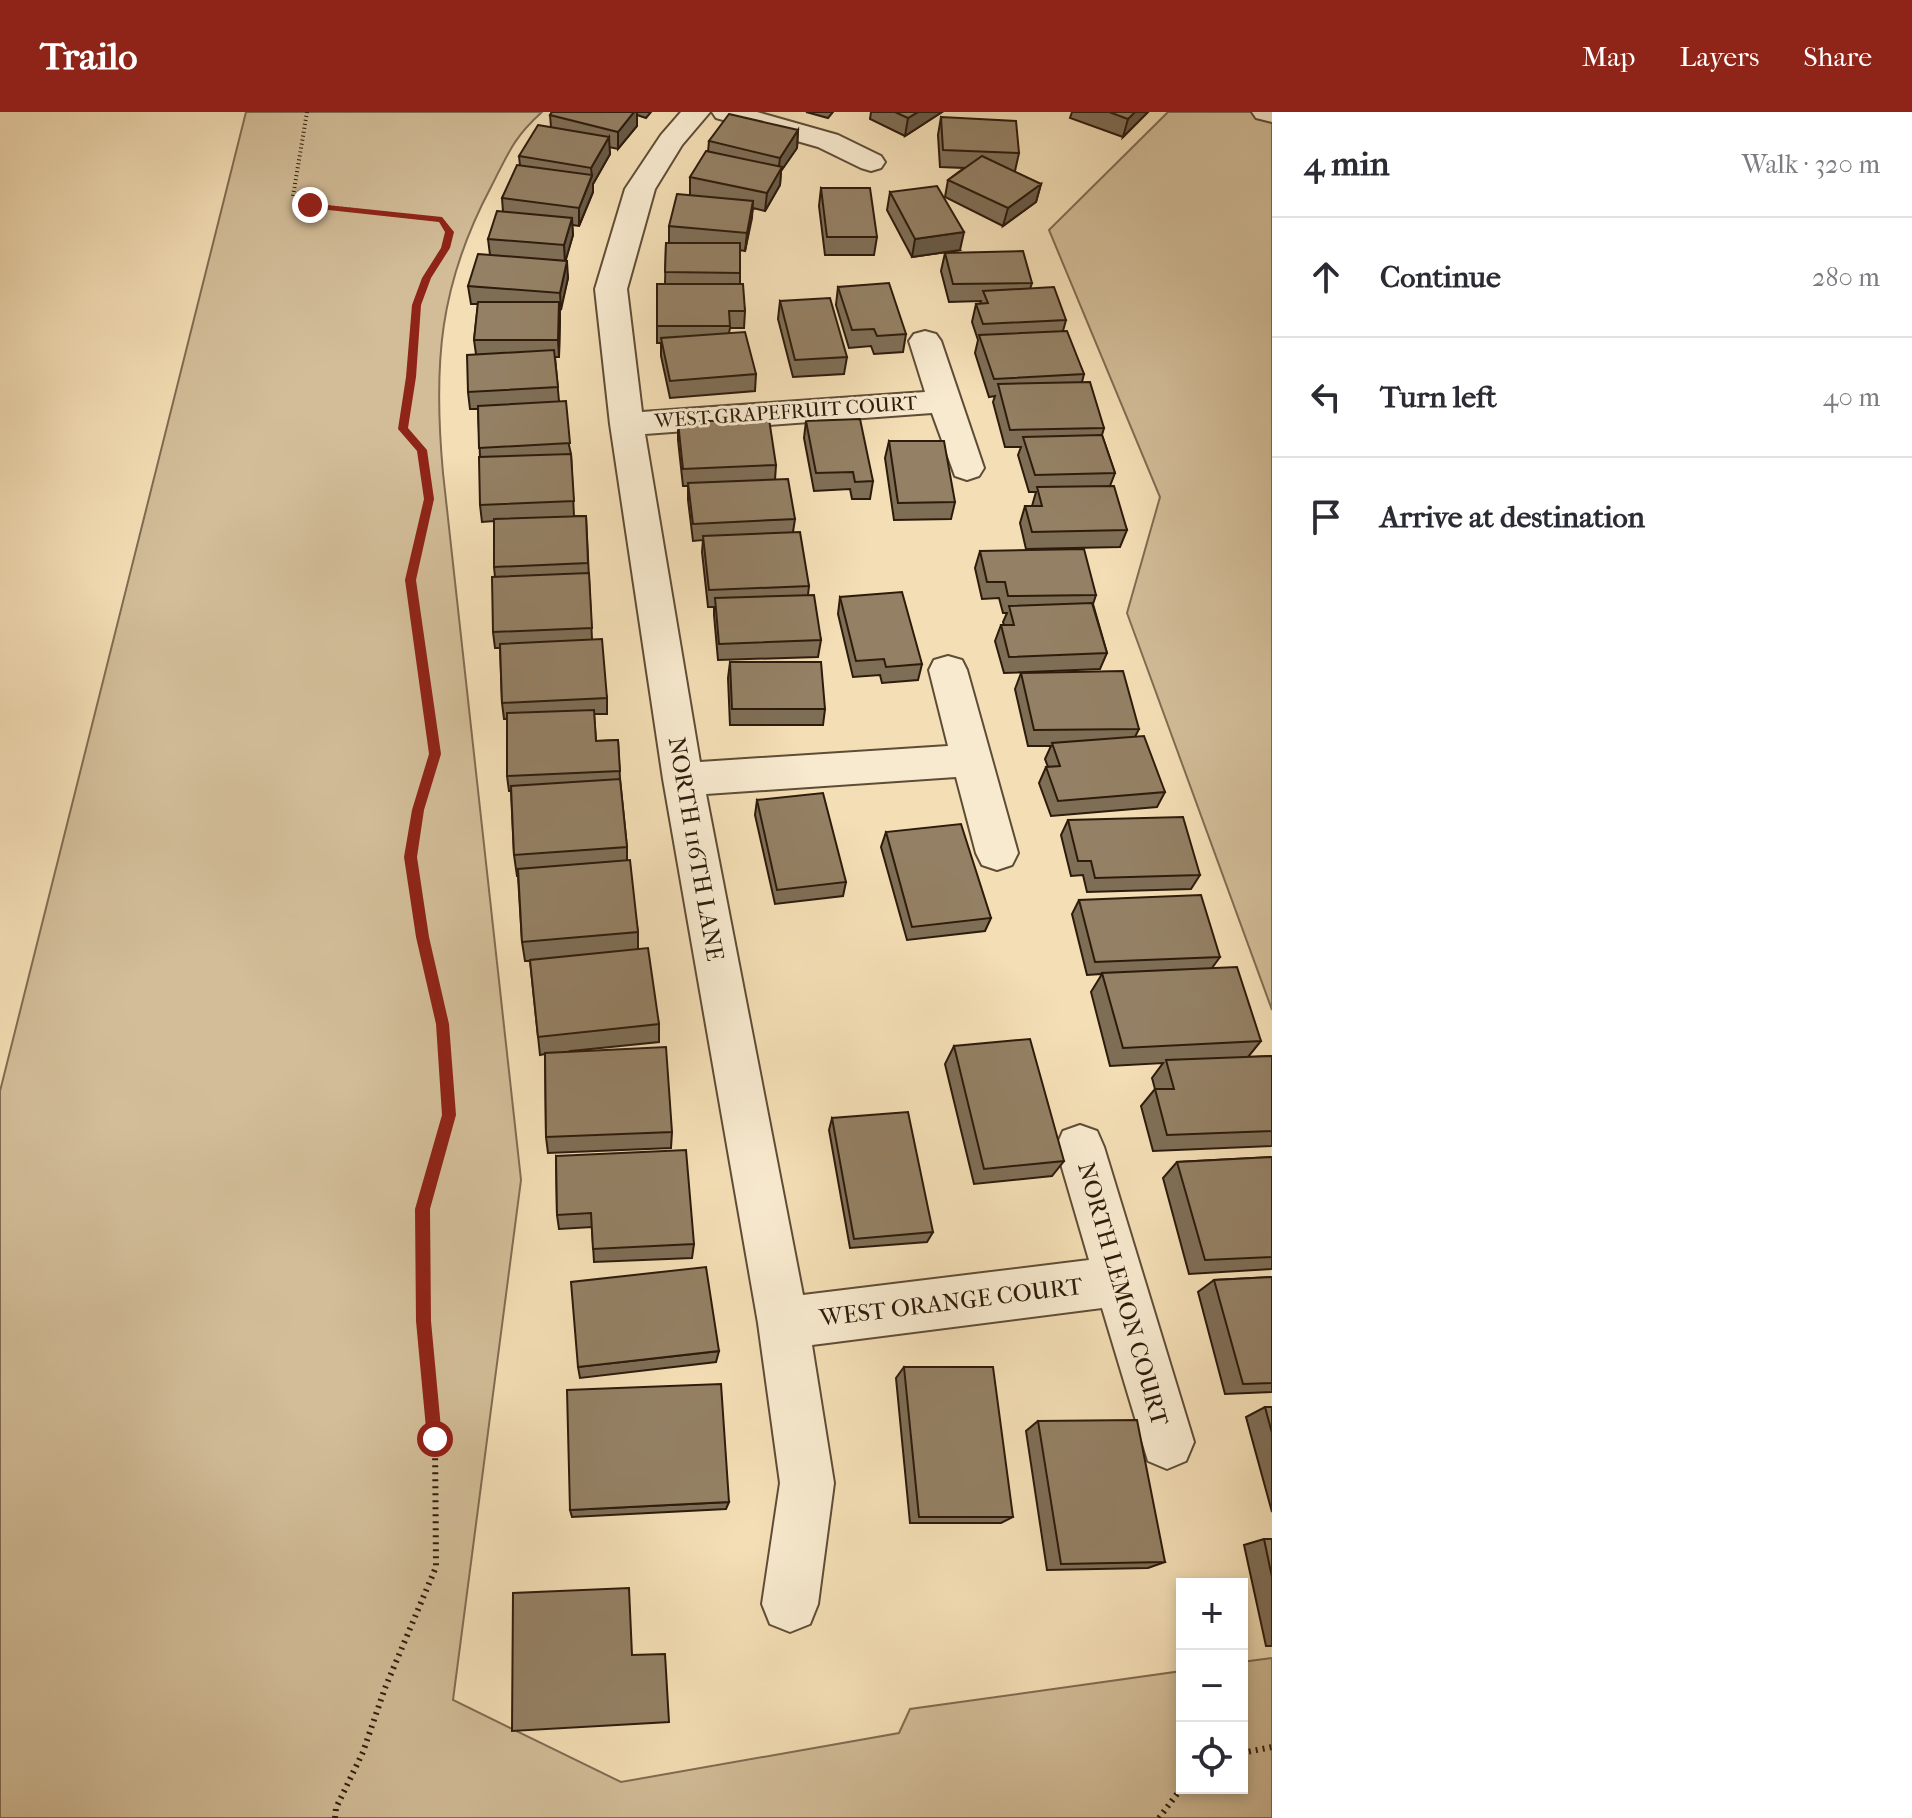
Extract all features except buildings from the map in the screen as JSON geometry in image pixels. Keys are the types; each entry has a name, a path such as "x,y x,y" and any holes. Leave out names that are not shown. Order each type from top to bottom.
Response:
{"street":[{"name":"NORTH 116TH LANE","path":"696,112 671,141 640,189 611,289 627,424 683,779 783,1323 807,1483 790,1604"},
{"path":"726,112 828,141 871,162"},
{"path":"1266,112 1272,114"},
{"path":"925,341 967,468"},
{"name":"WEST GRAPEFRUIT COURT","path":"627,424 944,401"},
{"path":"948,670 997,853"},
{"path":"683,779 972,760"},
{"name":"NORTH LEMON COURT","path":"1080,1147 1167,1442"},
{"name":"WEST ORANGE COURT","path":"783,1323 1120,1281"}],"path":[{"path":"307,112 293,196 310,205 442,220 449,232 446,248 427,278 417,305 403,429 422,450 429,499 410,580 435,754 418,810 411,857 422,937 442,1024 449,1115 422,1209 424,1321 435,1439 436,1567 385,1688 363,1752 336,1808 335,1818"},
{"path":"1248,1752 1272,1747"},
{"path":"1159,1818 1177,1794"}],"shaded area":[{"path":"246,112 542,112 512,147 474,223 450,292 440,360 443,473 521,1180 453,1700 621,1782 899,1733 910,1709 1176,1672 1176,1794 1248,1794 1248,1661 1272,1658 1272,1818 0,1818 0,1091"},
{"path":"1168,112 1272,112 1272,1010 1127,613 1160,497 1049,230"}],"route":[{"path":"310,205 442,220 449,232 446,248 427,278 417,305 403,429 422,450 429,499 410,580 435,754 418,810 411,857 422,937 442,1024 449,1115 422,1209 424,1321 435,1439"}]}
